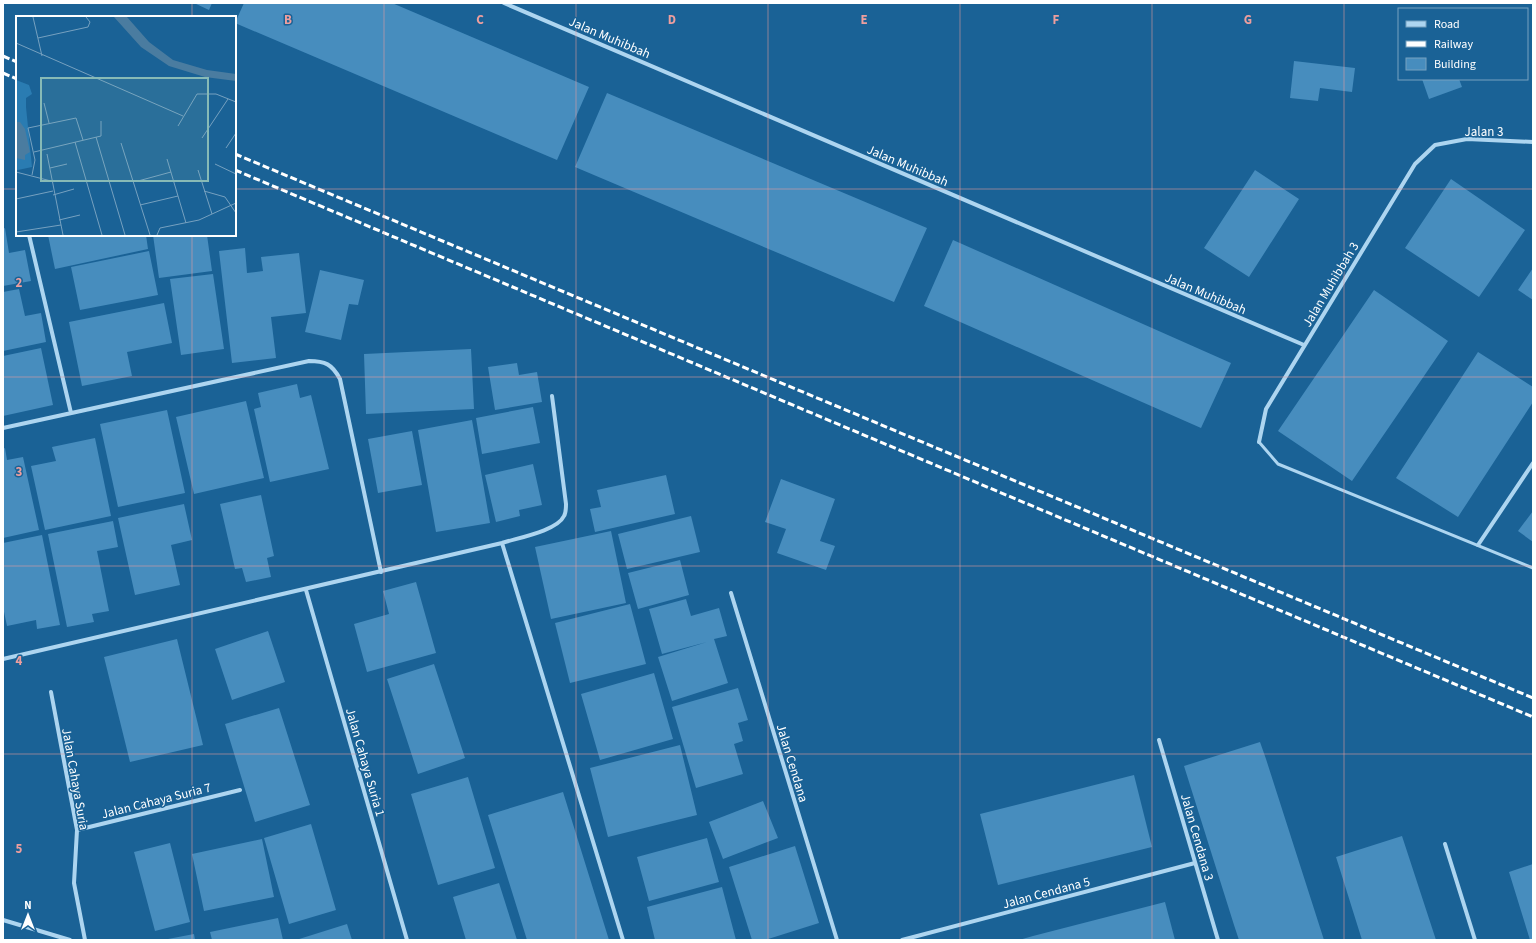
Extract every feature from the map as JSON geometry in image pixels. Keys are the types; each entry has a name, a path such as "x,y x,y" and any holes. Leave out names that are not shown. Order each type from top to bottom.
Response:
{"street":[{"name":"Jalan Muhibbah","path":"504,3 1304,345"},
{"name":"Jalan 3","path":"1435,145 1467,139 1533,142"},
{"name":"Jalan Muhibbah 3","path":"1259,442 1266,409 1415,164 1435,145"},
{"path":"28,236 71,413"},
{"path":"3,428 309,361 319,361 328,364 335,370 340,379 381,572"},
{"path":"3,659 306,590 502,543 549,528 559,523 564,516 566,504 552,396"},
{"path":"1478,545 1533,463"},
{"path":"502,543 623,940"},
{"name":"Jalan Cahaya Suria 1","path":"306,590 407,940"},
{"name":"Jalan Cendana","path":"731,593 837,940"},
{"name":"Jalan Cahaya Suria","path":"51,692 77,830 74,883 85,940"},
{"name":"Jalan Cendana 3","path":"1159,740 1218,940"},
{"name":"Jalan Cahaya Suria 7","path":"77,830 240,790"},
{"path":"1445,844 1475,940"},
{"name":"Jalan Cendana 5","path":"902,940 1195,863"},
{"path":"3,920 70,940"}],"lane":[{"path":"1259,442 1278,464 1533,568"}],"building":[{"path":"194,3 212,3 209,10"},
{"path":"244,3 392,3 589,87 557,160 236,23"},
{"path":"1294,61 1355,68 1352,92 1320,88 1318,101 1290,98"},
{"path":"1422,80 1459,80 1462,87 1429,99"},
{"path":"607,93 927,228 894,302 575,167"},
{"path":"1255,170 1299,199 1249,277 1204,248"},
{"path":"1451,179 1525,230 1479,297 1405,248"},
{"path":"5,228 9,253 25,250 31,281 3,286 3,229"},
{"path":"48,236 146,236 148,249 55,269"},
{"path":"153,236 207,236 212,271 159,278"},
{"path":"953,240 1231,363 1201,428 924,306"},
{"path":"245,248 247,273 263,271 261,257 299,253 306,313 271,317 276,358 232,363 219,251"},
{"path":"149,251 158,295 80,310 71,267"},
{"path":"1533,268 1533,300 1518,290"},
{"path":"320,270 364,280 358,305 349,304 341,340 305,332"},
{"path":"213,274 224,349 181,355 170,279"},
{"path":"19,289 25,316 41,313 46,342 3,351 3,292"},
{"path":"1374,290 1448,341 1352,481 1278,431"},
{"path":"164,303 172,343 127,352 132,376 82,386 69,322"},
{"path":"41,348 53,405 3,416 3,356"},
{"path":"471,349 474,409 366,414 364,354"},
{"path":"1478,352 1533,387 1533,402 1458,517 1396,478"},
{"path":"517,363 519,375 537,372 542,402 495,410 488,367"},
{"path":"297,384 300,398 311,395 329,469 270,482 254,409 261,407 258,393"},
{"path":"246,401 264,478 194,494 176,417"},
{"path":"533,407 540,443 482,454 476,418"},
{"path":"167,410 185,493 118,507 100,424"},
{"path":"472,420 490,523 436,532 418,430"},
{"path":"412,431 422,485 378,493 368,439"},
{"path":"95,438 111,516 45,530 31,466 56,461 52,447"},
{"path":"5,448 7,460 23,457 39,530 3,538 3,449"},
{"path":"533,464 542,505 519,510 520,516 496,522 485,475"},
{"path":"666,475 675,514 595,532 590,509 601,507 597,490"},
{"path":"781,479 835,499 820,541 835,546 826,570 777,553 786,529 765,522"},
{"path":"261,495 274,556 267,558 271,577 246,582 242,568 235,569 220,504"},
{"path":"184,504 192,540 171,545 180,585 135,595 118,518"},
{"path":"1533,511 1533,542 1518,531"},
{"path":"691,516 700,552 627,569 618,534"},
{"path":"113,521 118,547 97,551 109,611 92,614 94,622 67,627 48,534"},
{"path":"611,531 626,603 551,619 535,547"},
{"path":"42,535 60,625 37,629 36,620 7,626 3,607 3,543"},
{"path":"680,560 689,595 638,609 628,573"},
{"path":"416,582 436,653 367,672 354,624 389,614 383,591"},
{"path":"686,599 691,616 719,608 727,636 714,639 728,683 672,701 658,657 707,642 662,654 649,609"},
{"path":"630,604 646,664 570,683 555,623"},
{"path":"268,631 285,682 232,700 215,649"},
{"path":"177,639 203,745 130,762 104,657"},
{"path":"434,664 465,758 418,774 387,679"},
{"path":"654,673 673,739 600,760 581,694"},
{"path":"738,688 748,720 738,723 743,741 734,744 743,774 696,788 672,707"},
{"path":"279,708 310,805 255,822 225,724"},
{"path":"1260,742 1324,940 1239,940 1234,925 1184,766"},
{"path":"680,745 697,815 608,837 590,768"},
{"path":"1134,775 1152,847 998,885 980,814"},
{"path":"468,777 495,868 438,885 411,794"},
{"path":"563,792 609,940 527,940 488,815"},
{"path":"763,801 778,838 723,859 709,822"},
{"path":"311,824 336,910 289,924 264,838"},
{"path":"1402,836 1436,940 1362,940 1336,857"},
{"path":"707,838 719,882 649,901 637,857"},
{"path":"262,839 274,897 204,911 192,854"},
{"path":"170,843 190,922 155,931 134,852"},
{"path":"795,846 819,923 765,940 752,940 729,867"},
{"path":"1533,864 1533,940 1530,940 1509,872"},
{"path":"499,883 517,940 466,940 453,897"},
{"path":"722,887 736,940 655,940 647,907"},
{"path":"1165,902 1175,940 1019,940 1033,936"},
{"path":"278,918 283,940 212,940 210,932"},
{"path":"347,924 352,940 296,940"},
{"path":"194,934 195,940 168,940 168,939"}],"railway":[{"path":"3,56 16,62"},
{"path":"3,73 16,79"},
{"path":"236,154 1533,698"},
{"path":"236,170 1533,717"}]}
